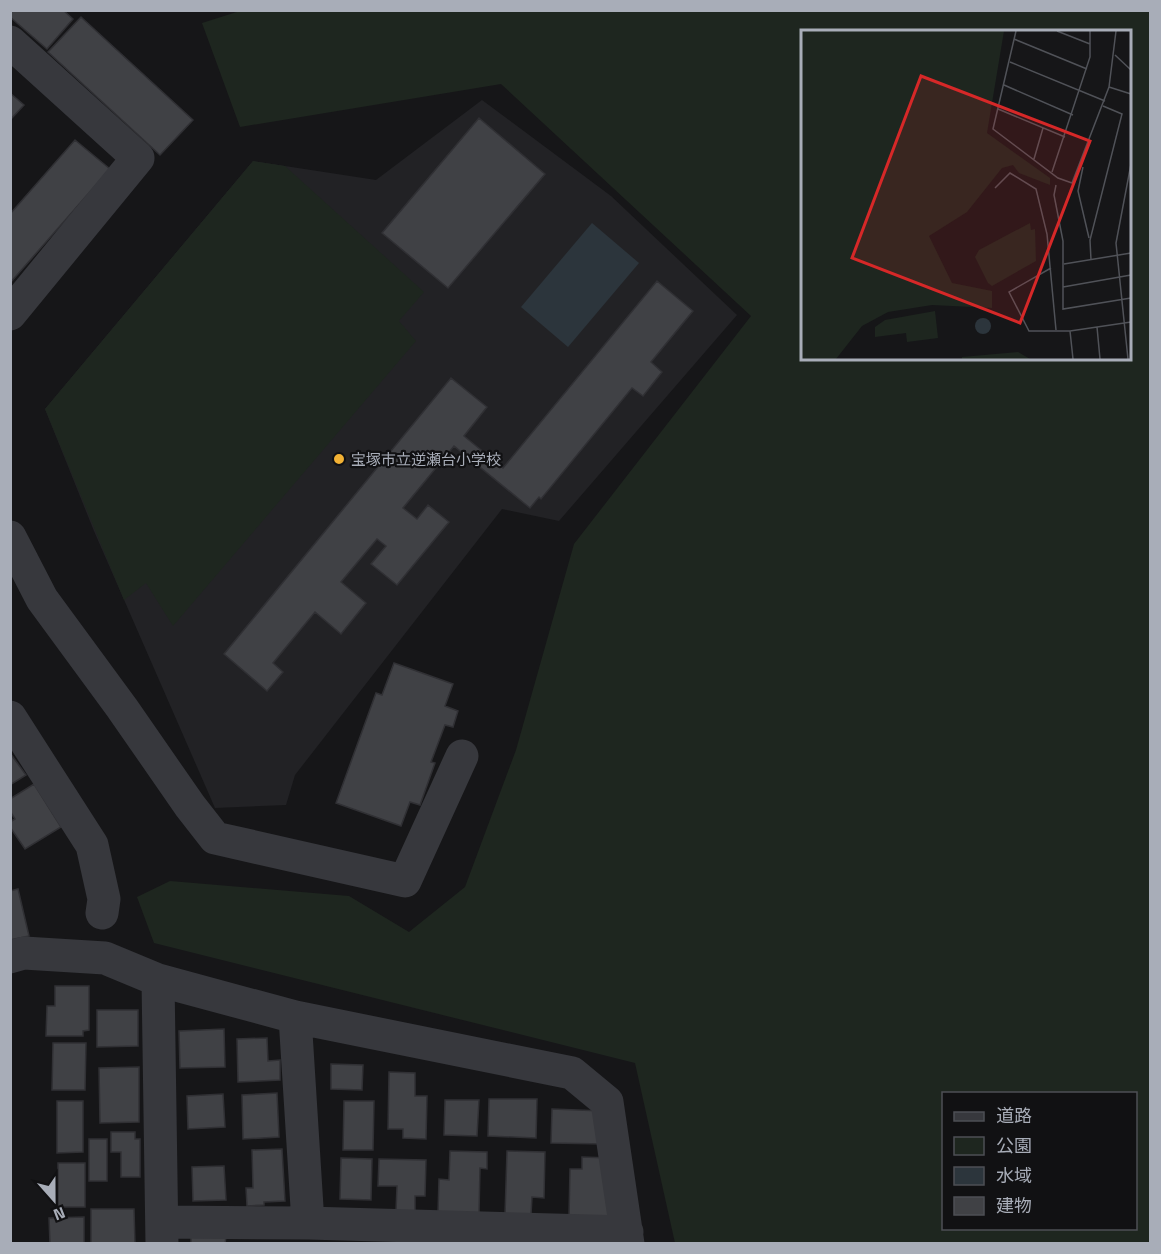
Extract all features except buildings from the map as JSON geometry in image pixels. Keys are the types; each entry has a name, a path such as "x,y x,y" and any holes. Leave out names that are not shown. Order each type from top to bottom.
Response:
{"street":[{"path":"10,42 138,158 10,314"},
{"path":"10,537 42,599 215,838 405,881 462,756"},
{"path":"10,717 92,845 104,899 102,913"},
{"path":"10,957 24,953 105,958 158,980 295,1017 572,1073 607,1102 628,1238 308,1223 162,1233 158,980"},
{"path":"295,1017 308,1223"}],"shaded area":[{"name":"宝塚市立逆瀬台小学校","path":"482,100 611,196 737,315 559,521 502,509 295,775 286,805 215,808 94,531 45,409 253,161 376,180"}],"green space":[{"path":"240,11 1150,11 1150,1243 675,1243 635,1063 154,943 137,897 170,881 349,896 409,932 465,887 516,750 574,544 751,316 501,84 240,127 202,23"},
{"path":"253,161 285,166 424,292 399,321 416,341 173,626 146,583 124,600 45,409"}],"water":[{"path":"592,223 639,263 568,347 521,307"}],"place":[{"name":"宝塚市立逆瀬台小学校","path":"339,459"}]}
